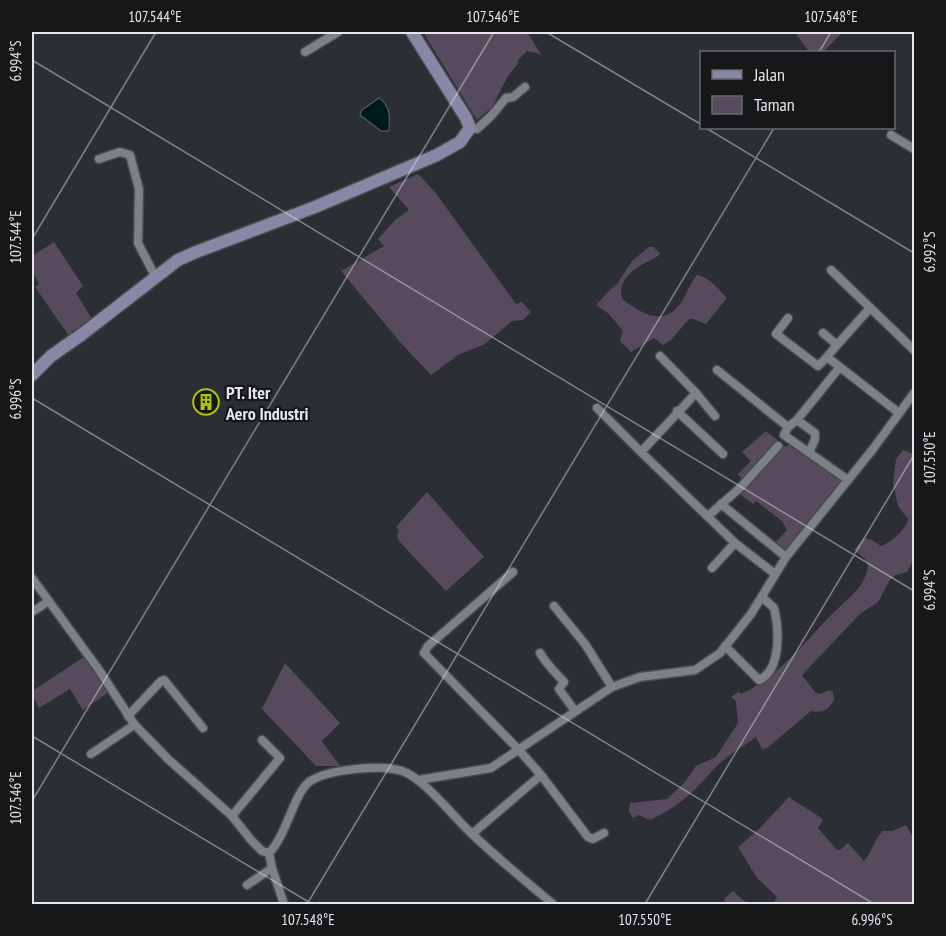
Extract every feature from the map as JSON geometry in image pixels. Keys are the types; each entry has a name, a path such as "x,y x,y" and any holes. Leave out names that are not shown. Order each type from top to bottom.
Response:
{"street":[{"path":"305,52 338,32"},
{"path":"412,32 470,128"},
{"path":"470,128 477,129 506,98 513,97 525,87"},
{"path":"32,375 51,356 177,261 334,200 437,155 460,142 470,128"},
{"path":"891,135 915,149"},
{"path":"99,159 120,152 130,155 139,189 139,246 156,278"},
{"path":"831,270 915,350"},
{"path":"788,318 776,334 818,366 870,308"},
{"path":"823,333 837,345"},
{"path":"660,356 715,416"},
{"path":"828,357 839,368 899,413"},
{"path":"839,368 797,420 788,427 784,435 848,480"},
{"path":"717,370 788,427"},
{"path":"641,452 696,393"},
{"path":"418,780 490,768 612,687 640,677 695,670 720,653 744,624 786,557 915,393"},
{"path":"597,408 735,543 776,574"},
{"path":"677,411 723,454"},
{"path":"797,420 815,433 809,453"},
{"path":"708,516 742,486 778,446"},
{"path":"721,504 786,557"},
{"path":"712,568 735,543"},
{"path":"513,572 428,646 424,653 518,749 541,775 588,837 593,839 604,833"},
{"path":"32,578 99,670 134,724 168,759 232,816 250,840 262,851 269,853"},
{"path":"725,646 759,680 768,674 777,649 775,612 774,607 762,597"},
{"path":"32,612 48,601"},
{"path":"554,606 585,645 612,687"},
{"path":"540,654 564,682 559,689 575,711"},
{"path":"128,716 164,680 203,728"},
{"path":"91,754 134,724"},
{"path":"232,816 280,758 262,740"},
{"path":"284,904 269,853 281,837 302,790 316,778 337,772 386,768 401,770 418,780 472,834 553,904"},
{"path":"472,834 541,775"},
{"path":"247,885 272,868"}],"green space":[{"path":"423,32 527,32 541,54 527,51 518,60 518,64 508,76 492,107 477,120"},
{"path":"795,32 843,32 824,51 808,51"},
{"path":"418,174 435,192 516,304 522,302 531,312 523,320 512,321 485,344 458,355 431,375 400,342 341,271 384,246 378,239 395,220 409,210 389,187"},
{"path":"54,242 83,286 76,293 92,319 69,336 35,287 39,284 32,271 32,256"},
{"path":"649,247 653,247 660,253 626,277 621,291 622,299 629,304 644,313 666,315 680,304 697,275 710,281 727,298 706,324 689,319 671,340 663,345 654,338 631,352 620,341 623,331 609,314 596,305 617,284 632,261"},
{"path":"766,431 786,447 794,440 846,478 784,553 774,544 787,530 782,521 756,501 753,504 737,492 746,485 738,474 751,461 742,452"},
{"path":"903,450 914,454 914,559 907,572 896,575 890,580 878,602 860,614 802,675 815,692 819,694 830,690 833,692 834,700 827,709 819,712 811,711 767,748 762,749 756,737 724,760 686,798 669,810 650,820 639,815 633,818 629,812 630,803 667,799 685,782 696,766 716,757 738,723 736,701 731,697 754,687 778,669 861,585 868,565 864,558 854,550 864,538 881,546 893,539 905,527 908,519 898,506 893,483 896,459"},
{"path":"427,492 484,557 446,591 399,541 397,535 399,530 396,527"},
{"path":"84,657 109,692 83,710 70,689 39,708 32,691"},
{"path":"285,663 340,723 322,741 340,766 316,766 262,709"},
{"path":"789,797 823,820 818,828 836,849 840,850 848,843 864,861 883,831 892,831 906,825 914,839 914,904 773,904 777,897 757,878 738,847 759,829"},
{"path":"733,891 744,901 757,904 724,904 725,898"}],"shaded area":[{"path":"379,98 388,109 389,131 381,131 360,115 362,110"}],"place":[{"name":"PT. Iter Aero Industri","path":"206,402"}]}
